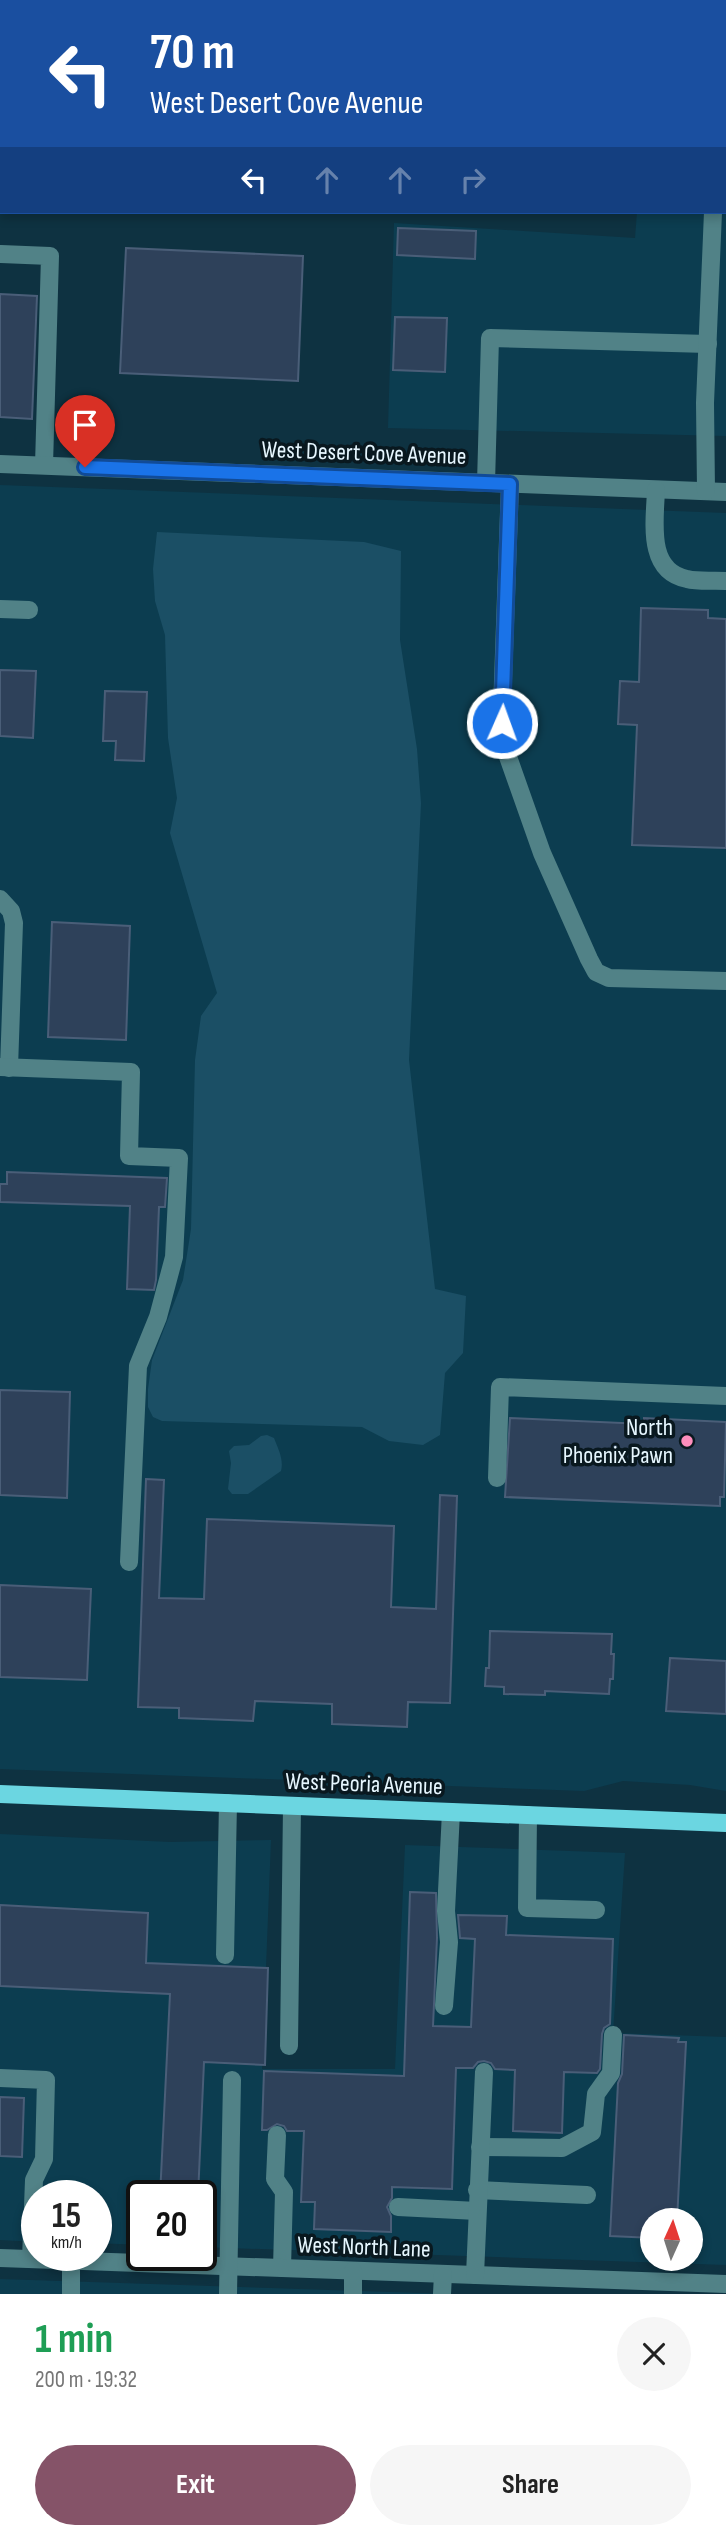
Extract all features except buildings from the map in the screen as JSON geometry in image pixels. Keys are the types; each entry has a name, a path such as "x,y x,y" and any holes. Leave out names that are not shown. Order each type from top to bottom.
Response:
{"main road":[{"name":"West Peoria Avenue","path":"0,1794 726,1823"}],"street":[{"path":"706,491 713,214"},
{"path":"1,254 50,256 44,465"},
{"path":"486,483 490,338 708,344"},
{"name":"West Desert Cove Avenue","path":"0,464 726,492"},
{"path":"510,484 501,737 552,877 596,972 609,978 726,981"},
{"path":"656,489 655,546 662,562 672,573 687,579 726,580"},
{"path":"0,609 29,610"},
{"path":"0,899 10,911 14,923 4,1068 131,1072 129,1156 179,1158 174,1257 158,1317 138,1366 130,1562"},
{"path":"497,1478 500,1387 726,1396"},
{"path":"225,1955 228,1803"},
{"path":"289,2046 292,1805"},
{"path":"444,2006 449,1942 446,1911 451,1812"},
{"path":"528,1815 527,1908 596,1910"},
{"path":"480,2147 562,2148 592,2132 596,2094 611,2073 612,2035"},
{"path":"475,2275 484,2072"},
{"path":"0,2078 46,2080 44,2159 34,2180"},
{"path":"228,2294 232,2080"},
{"path":"277,2135 275,2179 284,2192 282,2268"},
{"path":"477,2190 587,2194"},
{"path":"398,2207 477,2211"},
{"name":"West North Lane","path":"0,2258 21,2259"},
{"name":"West North Lane","path":"112,2262 475,2275 587,2286 726,2284"},
{"path":"353,2270 353,2294"},
{"path":"71,2271 71,2294"},
{"path":"442,2294 443,2274"}],"shaded area":[{"path":"637,214 726,214 726,436 388,428 394,223 635,238"},
{"path":"0,485 726,513 726,1791 690,1785 623,1781 584,1791 0,1769"},
{"path":"157,532 364,542 401,551 400,640 417,749 421,803 409,1060 435,1289 466,1296 463,1353 445,1373 440,1435 423,1445 389,1441 362,1427 162,1421 153,1417 148,1407 152,1360 183,1280 191,1229 195,1060 201,1016 217,993 170,833 177,798 168,738 165,635 155,601 153,569"},
{"path":"267,1435 274,1438 279,1450 281,1471 248,1494 232,1494 228,1489 231,1463 229,1451 234,1446 249,1445"},
{"path":"0,1834 170,1842 271,1840 262,2069 395,2069 405,1845 625,1853 613,2033 726,2037 726,2265 704,2264 704,2208 640,2208 640,2262 217,2248 217,2180 126,2180 126,2244 112,2244 112,2180 21,2180 21,2241 0,2240"},
{"path":"0,2279 450,2294 0,2294"}],"place":[{"name":"North Phoenix Pawn","path":"687,1441"}],"route":[{"path":"85,467 510,484 502,723"}]}
